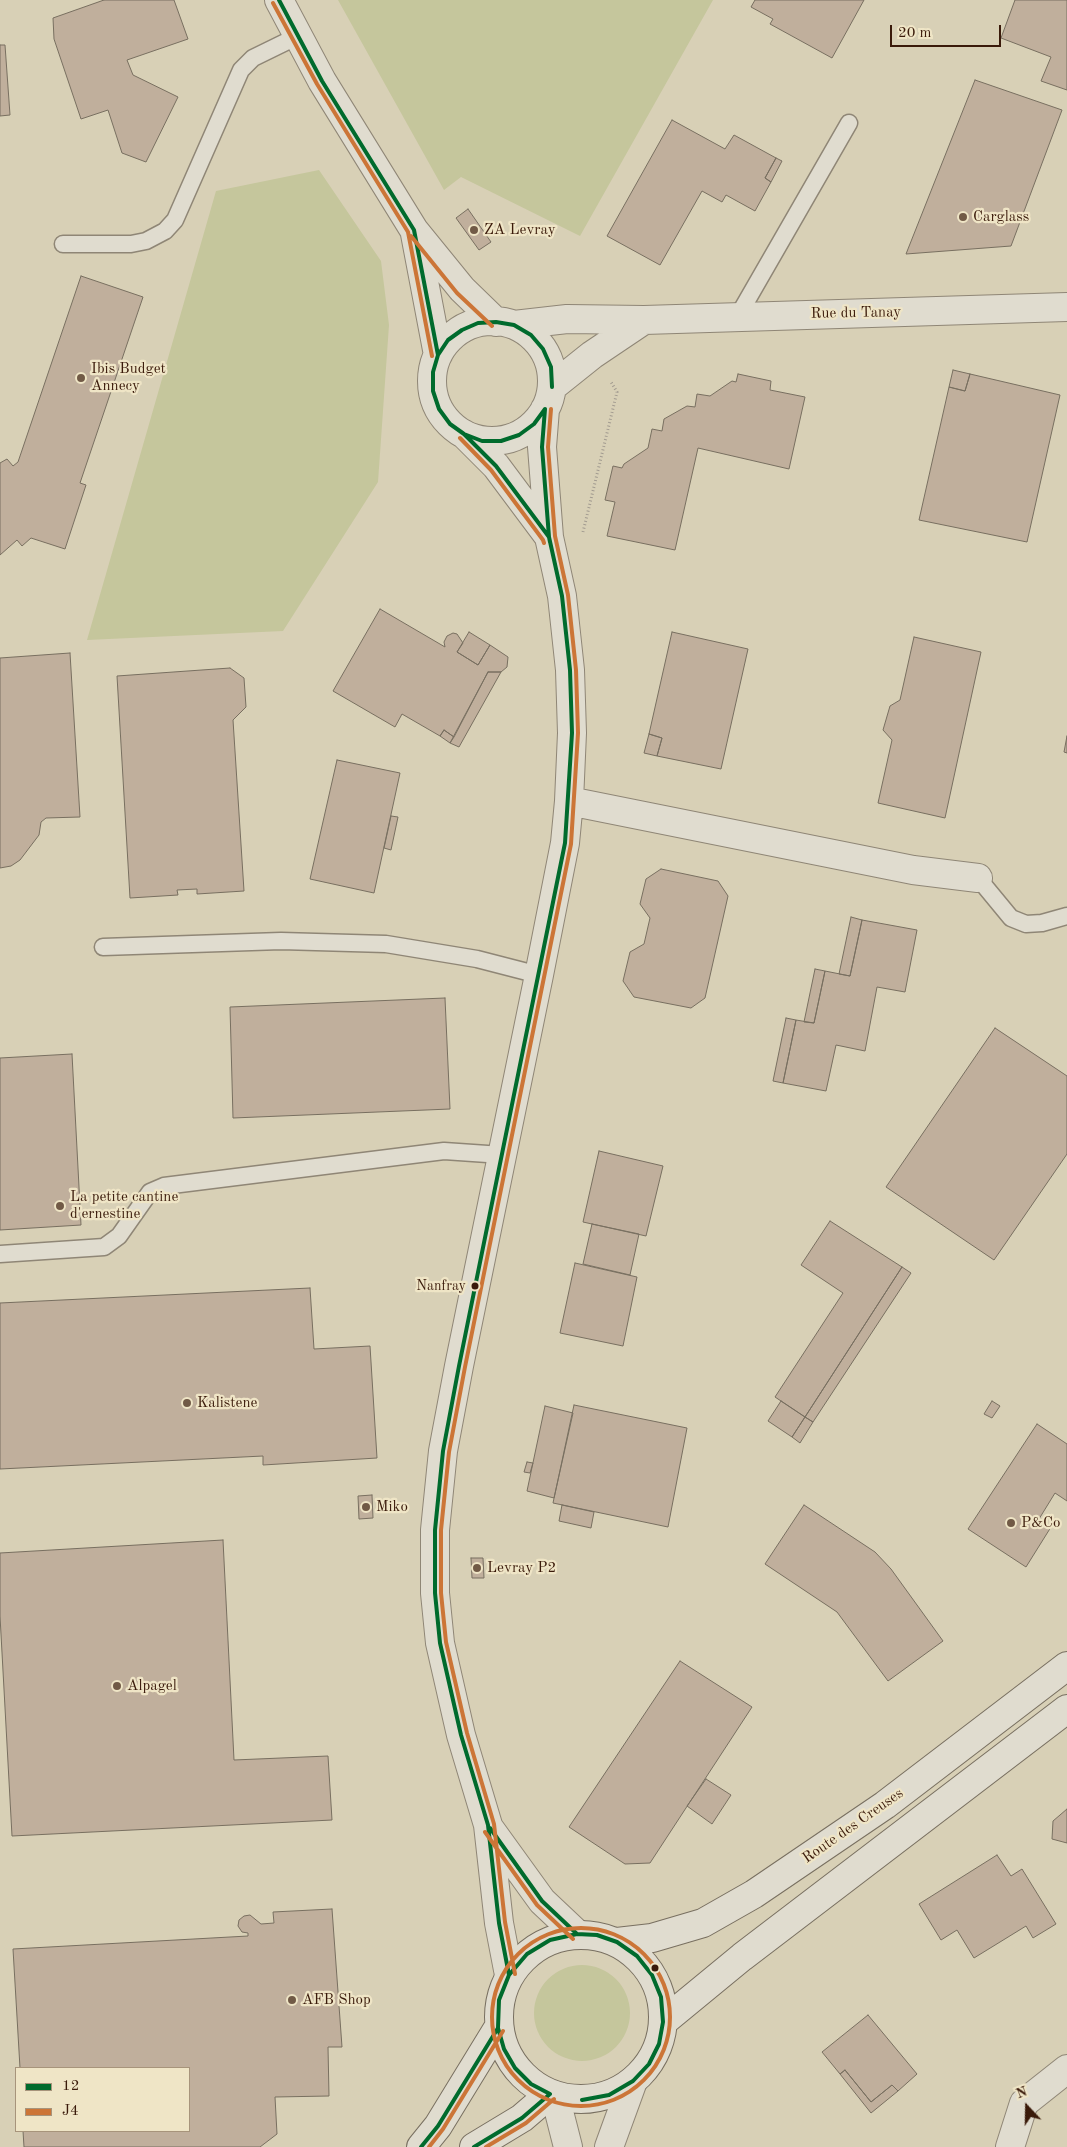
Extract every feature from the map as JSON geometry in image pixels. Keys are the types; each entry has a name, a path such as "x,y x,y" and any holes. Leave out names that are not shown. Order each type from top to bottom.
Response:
{"street":[{"path":"279,0 322,81 414,230 462,289 505,323 530,335 543,349 551,368 542,447 548,537 557,568 567,630 572,733 565,843 443,1451 435,1530 435,1593 440,1643 461,1735 488,1825 494,1882 509,1975"},
{"path":"414,230 438,355"},
{"name":"Rue du Tanay","path":"505,323 1067,307"},
{"path":"464,434 482,441 501,441 519,435 534,424 549,398 592,355 644,320"},
{"path":"505,323 478,323 462,330 448,340 438,355 433,372 433,391 439,408 450,424 464,434 496,466 548,537"},
{"path":"569,801 913,870 978,878"},
{"name":"Route des Creuses","path":"617,1942 652,1938 703,1923 754,1894 885,1805 1067,1666"},
{"path":"663,2022 742,1957 1067,1709"},
{"path":"488,1825 542,1901 577,1934"},
{"path":"494,1882 513,1862"},
{"path":"577,1934 598,1935 617,1942 637,1956 652,1975 661,1997 663,2022 659,2044 649,2064 633,2081 609,2095 582,2100 553,2095 531,2084 515,2068 504,2048 498,2028 499,2000 509,1975 527,1954 550,1940 577,1934"},
{"path":"421,2147 438,2126 498,2028"},
{"path":"1010,2147 1024,2103 1067,2069"},
{"path":"609,2147 633,2081"},
{"path":"474,2147 522,2118 553,2095"},
{"path":"553,2095 568,2147"}],"lane":[{"path":"62,244 130,244 146,241 165,231 175,220 241,70 253,58 298,36"},
{"path":"738,316 850,123"},
{"path":"978,878 1010,918 1026,924 1042,923 1067,916"},
{"path":"103,947 281,941 386,944 477,959 539,975"},
{"path":"0,1254 104,1247 119,1236 150,1192 164,1186 444,1152 502,1155"}],"path":[{"path":"582,536 617,392 592,355"}],"green space":[{"path":"338,0 713,0 580,236 461,177 444,190"},
{"path":"319,170 381,261 389,325 378,482 283,631 87,640 216,191"},
{"path":"582,1965 600,1969 616,1979 626,1995 630,2013 626,2031 616,2047 600,2057 582,2061 564,2057 548,2047 538,2031 534,2013 538,1995 548,1979 564,1969"}],"building":[{"path":"104,0 174,0 188,39 127,60 133,75 178,97 146,162 122,153 108,110 81,119 54,39 53,18"},
{"path":"755,0 864,0 832,58 770,24 773,19 751,7"},
{"path":"1015,0 1067,0 1067,90 1041,81 1051,57 1001,38"},
{"path":"0,45 5,45 10,115 0,116"},
{"path":"975,80 1062,110 1011,246 906,254"},
{"path":"672,120 725,149 734,135 776,158 765,178 771,182 755,211 726,195 722,202 702,191 660,265 607,236"},
{"path":"776,158 782,161 771,182 765,178"},
{"name":"ZA Levray","path":"468,209 491,242 479,250 456,218"},
{"name":"Ibis Budget Annecy","path":"81,276 143,297 80,483 86,485 65,549 31,538 22,546 17,540 0,555 0,463 7,459 13,466 18,462"},
{"path":"953,370 970,374 965,391 949,387"},
{"path":"738,374 771,381 770,390 805,397 789,469 698,448 675,550 607,536 615,502 605,500 613,466 622,468 624,464 648,448 652,429 662,431 664,419 687,406 695,407 697,394 710,396 732,381 736,382"},
{"path":"970,374 1060,395 1027,542 919,520 949,387 965,391"},
{"path":"380,609 445,647 444,642 447,636 453,633 457,634 463,643 457,652 478,665 490,645 508,657 507,667 501,672 488,672 454,737 444,730 440,736 402,714 395,727 333,691"},
{"path":"469,632 490,645 478,665 457,652"},
{"path":"672,632 748,649 721,769 657,756 662,738 649,734"},
{"path":"914,637 981,652 945,818 878,803 892,740 883,730 890,706 900,700"},
{"path":"70,653 80,817 46,818 41,822 39,835 20,860 11,866 0,868 0,658"},
{"path":"230,668 244,678 246,707 233,720 244,891 197,894 197,889 177,890 178,895 130,898 117,676"},
{"path":"488,672 501,672 459,747 450,743"},
{"path":"444,730 454,737 450,743 440,736"},
{"path":"649,734 662,738 657,756 644,753"},
{"path":"1067,736 1067,753 1064,752"},
{"path":"337,760 400,773 374,893 310,879"},
{"path":"391,816 398,817 391,850 384,848"},
{"path":"661,869 718,881 728,896 705,998 691,1008 634,997 623,981 630,952 644,944 650,918 640,904 646,879"},
{"path":"851,917 862,920 850,976 839,974"},
{"path":"862,920 917,930 905,992 877,987 865,1051 836,1045 826,1091 783,1083 796,1020 814,1023 825,971 850,976"},
{"path":"815,969 825,971 814,1023 804,1022"},
{"path":"445,998 450,1109 233,1118 230,1007"},
{"path":"786,1018 796,1020 783,1083 773,1081"},
{"path":"995,1028 1067,1076 1067,1154 994,1260 886,1187"},
{"path":"72,1054 81,1225 0,1230 0,1058"},
{"path":"599,1151 663,1166 646,1236 583,1222"},
{"path":"830,1221 902,1267 805,1417 775,1397 843,1293 801,1265"},
{"path":"592,1224 639,1234 630,1275 583,1264"},
{"path":"575,1263 637,1277 623,1346 560,1333"},
{"path":"902,1267 911,1273 813,1422 805,1417"},
{"name":"Kalistene","path":"310,1288 314,1349 370,1346 377,1458 263,1465 263,1456 0,1469 0,1303"},
{"path":"781,1401 805,1417 792,1437 768,1421"},
{"path":"992,1401 1000,1406 992,1418 984,1414"},
{"path":"574,1405 687,1428 668,1527 553,1503"},
{"path":"545,1406 573,1413 554,1498 527,1491"},
{"path":"805,1417 813,1422 800,1443 792,1437"},
{"path":"1037,1424 1067,1444 1067,1501 1055,1493 1039,1519 1051,1527 1026,1567 968,1529"},
{"path":"527,1462 533,1463 530,1473 524,1472"},
{"name":"Miko","path":"372,1495 373,1518 359,1519 358,1496"},
{"path":"562,1505 594,1512 591,1528 559,1521"},
{"path":"804,1505 875,1552 891,1569 943,1641 888,1681 837,1612 765,1564"},
{"name":"Alpagel","path":"223,1540 234,1760 328,1756 332,1820 12,1836 0,1616 0,1553"},
{"name":"Levray P2","path":"471,1558 483,1558 484,1578 472,1578"},
{"path":"680,1661 752,1707 650,1863 625,1864 569,1827"},
{"path":"706,1779 731,1795 712,1824 687,1806"},
{"path":"1067,1809 1067,1843 1052,1839 1053,1821"},
{"path":"997,1855 1011,1876 1022,1869 1056,1924 1033,1938 1026,1926 974,1958 957,1930 941,1940 919,1904"},
{"path":"332,1909 342,2047 328,2047 329,2096 275,2097 277,2134 260,2147 24,2147 23,2132 190,2132 190,2067 20,2067 13,1949 248,1936 248,1933 242,1932 238,1926 239,1920 244,1916 250,1915 261,1924 274,1923 273,1912"},
{"path":"868,2015 917,2074 898,2091 892,2085 871,2102 845,2070 840,2074 822,2052"},
{"path":"845,2070 871,2102 892,2085 898,2091 871,2113 840,2074"}],"transit line":[{"name":"12","path":"279,0 322,81 414,230 438,355"},
{"name":"J4","path":"273,3 317,84 408,232 432,356"},
{"name":"J4","path":"411,236 457,293 492,326"},
{"name":"12","path":"501,441 482,441 464,434 450,424 439,409 433,391 433,372 438,355 448,340 462,330 478,323 496,322 514,325 531,335 543,349 551,367 552,387"},
{"name":"12","path":"501,441 519,435 534,424 545,409"},
{"name":"12","path":"509,1975 499,1923 488,1825 461,1735 440,1643 435,1593 435,1530 443,1451 459,1366 565,843 572,733 570,670 562,596 549,537 542,447 545,409"},
{"name":"J4","path":"515,1974 505,1922 494,1824 467,1733 446,1642 441,1593 441,1530 449,1452 465,1367 571,844 578,733 576,670 568,595 555,536 548,447 551,409"},
{"name":"12","path":"464,434 496,466 549,537 550,542"},
{"name":"J4","path":"460,438 491,470 544,543"},
{"name":"12","path":"490,1828 542,1901 577,1934"},
{"name":"J4","path":"485,1832 537,1905 573,1939"},
{"name":"J4","path":"581,1928 615,1935 630,1943 644,1954 655,1968 663,1983 670,2017 663,2051 655,2066 644,2080 630,2091 615,2099 581,2106 547,2099 532,2091 518,2080 507,2066 499,2051 492,2017 499,1983 507,1968 518,1954 532,1943 547,1935 581,1928"},
{"name":"12","path":"550,1940 577,1934 597,1935 617,1942 637,1956 652,1975 661,1997 663,2022 659,2044 649,2064 633,2081 609,2095 582,2100"},
{"name":"12","path":"550,1940 527,1954 509,1975 499,2000 498,2028 504,2049 515,2068 531,2084 550,2094"},
{"name":"12","path":"421,2147 438,2126 498,2028"},
{"name":"J4","path":"429,2147 443,2129 503,2031"},
{"name":"12","path":"474,2147 522,2118 550,2094"},
{"name":"J4","path":"486,2147 526,2123 554,2099"}],"place":[{"name":"Carglass","path":"963,217"},
{"name":"ZA Levray","path":"474,230"},
{"name":"Ibis Budget Annecy","path":"81,378"},
{"name":"La petite cantine d'ernestine","path":"60,1206"},
{"name":"Nanfray","path":"475,1286"},
{"name":"Kalistene","path":"187,1403"},
{"name":"Miko","path":"366,1507"},
{"name":"P&Co","path":"1011,1523"},
{"name":"Levray P2","path":"477,1568"},
{"name":"Alpagel","path":"117,1686"},
{"name":"AFB Shop","path":"292,2000"}]}
